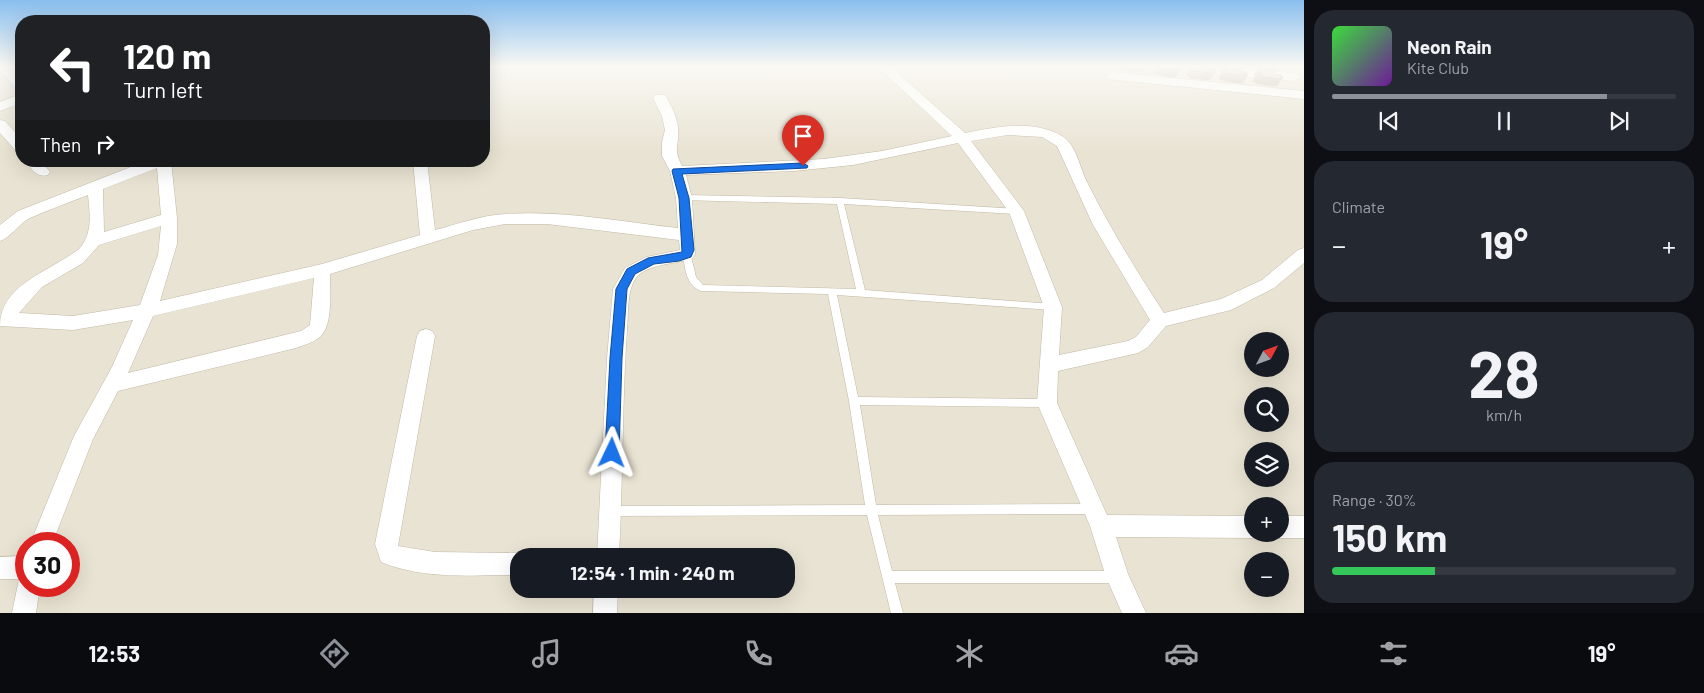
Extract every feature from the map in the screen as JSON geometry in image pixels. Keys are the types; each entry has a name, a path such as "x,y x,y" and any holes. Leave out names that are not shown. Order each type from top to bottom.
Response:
{"street":[{"path":"915,95 961,136 1016,211 1053,307 1046,403 1097,517 1118,577 1134,613"},
{"path":"1291,95 1304,96"},
{"path":"608,548 616,358 622,289 631,272 652,261 687,254 684,198 677,171 669,156 668,142 672,130 669,116 660,98"},
{"path":"0,107 15,101"},
{"path":"4,128 15,141"},
{"path":"677,171 803,166 852,161 910,150 961,136 1034,131 1058,139 1066,148 1094,212 1122,263 1160,321"},
{"path":"0,235 24,215 146,167"},
{"path":"46,532 84,436 112,385 151,304 169,240 169,218 164,167"},
{"path":"421,167 428,238"},
{"path":"3,318 35,284 76,260 90,248 98,225 95,188"},
{"path":"94,241 169,218"},
{"path":"3,318 36,322 73,323 146,311 322,270 472,225 505,219 547,219 687,235"},
{"path":"1048,365 1132,348 1142,342 1160,321 1224,305 1268,284 1304,254"},
{"path":"112,385 307,337 317,329 322,270"},
{"path":"426,336 386,544 389,554 400,558 430,562 510,564"},
{"path":"1097,517 1244,526"},
{"path":"1289,527 1304,527"},
{"path":"0,568 15,567"},
{"path":"24,613 26,597"},
{"path":"605,613 606,598"}],"lane":[{"path":"684,198 840,201 1016,211"},
{"path":"840,201 861,293"},
{"path":"687,254 690,276 694,284 701,288 832,291 1053,307"},
{"path":"832,291 854,401 871,508 896,613"},
{"path":"854,401 1046,403"},
{"path":"610,511 871,508 1097,517"},
{"path":"887,577 1118,577"}],"shaded area":[{"path":"0,95 15,95 15,167 490,167 490,95 1304,95 1304,613 0,613"}],"route":[{"path":"612,453 616,358 622,289 631,272 652,261 687,254 688,250 684,198 677,171 803,166"}]}
